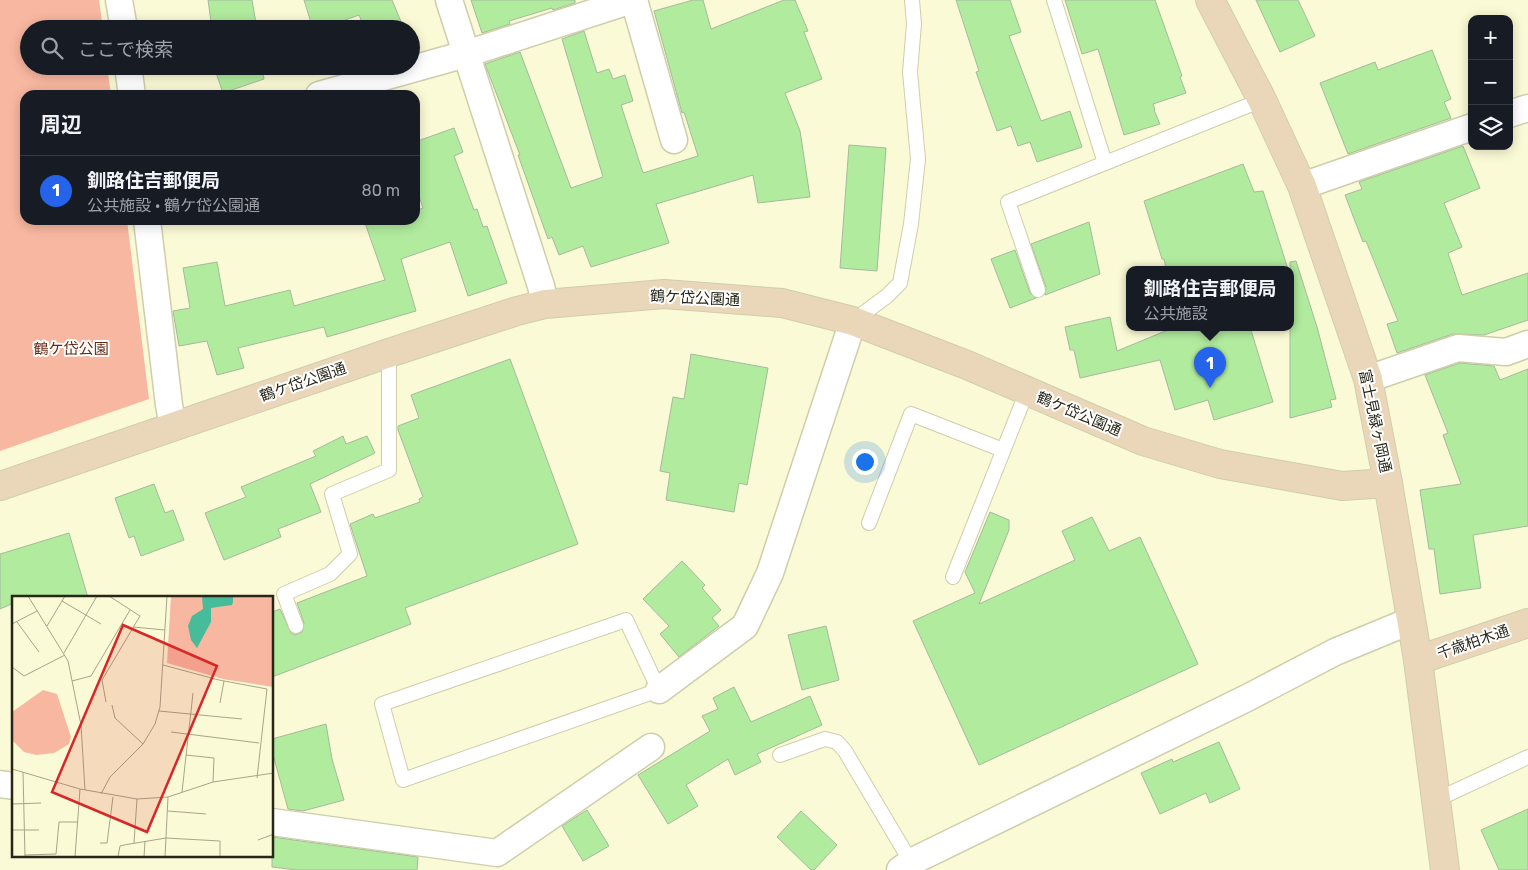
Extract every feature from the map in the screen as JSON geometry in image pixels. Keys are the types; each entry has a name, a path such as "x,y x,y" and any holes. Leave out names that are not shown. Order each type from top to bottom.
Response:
{"street":[{"path":"119,0 122,20"},
{"path":"449,0 541,286 545,304"},
{"path":"420,67 466,54 633,0 674,140"},
{"name":"富士見緑ヶ岡通","path":"1210,0 1262,100 1302,186 1368,378 1418,660 1445,870"},
{"path":"129,75 131,90"},
{"path":"337,90 391,75"},
{"path":"1513,113 1528,108"},
{"path":"1302,186 1468,128"},
{"path":"148,225 169,404 174,427"},
{"name":"鶴ケ岱公園通","path":"0,486 517,311 545,304 664,294 782,303 853,321 967,365 1143,441 1220,464 1342,486 1388,483"},
{"path":"659,690 744,626 770,573 853,321"},
{"path":"1368,378 1458,348 1506,352 1528,344"},
{"path":"905,866 1247,698 1335,652 1410,621"},
{"name":"千歳柏木通","path":"1418,660 1528,623"},
{"path":"274,822 496,853 651,747"}],"lane":[{"path":"853,321 887,296 900,283 911,224 918,159 910,72 914,24 912,0"},
{"path":"1054,0 1105,163"},
{"path":"1038,290 1008,202 1262,100"},
{"path":"296,626 284,594 330,574 350,554 332,494 389,470 389,353"},
{"path":"953,577 1027,391"},
{"path":"869,523 911,414 1003,450"},
{"path":"626,620 659,690 403,780 382,704 626,620"},
{"path":"780,755 825,739 837,742 845,752 905,866"},
{"path":"1436,800 1528,757"}],"green space":[{"name":"鶴ケ岱公園","path":"0,0 99,0 102,20 20,20 20,75 108,75 110,90 20,90 20,225 128,225 149,399 0,451"}],"building":[{"path":"208,0 252,0 255,20 211,20"},
{"path":"304,0 392,0 400,20 361,20 359,15 345,20 310,20"},
{"path":"471,0 575,0 575,3 509,21 510,24 482,33"},
{"path":"693,0 703,0 711,29 784,0 795,0 808,31 804,32 822,79 785,93 800,131 810,197 758,203 753,175 656,204 669,243 591,267 583,246 559,255 552,237 548,239 518,155 520,155 485,64 520,52 571,188 603,177 562,39 584,31 597,73 609,69 613,79 625,75 633,101 621,105 643,173 698,156 684,112 682,113 654,11"},
{"path":"956,0 1010,0 1021,32 1009,36 1041,121 1070,111 1082,147 1037,162 1030,142 1018,146 1011,126 997,131 976,72 979,71"},
{"path":"1065,0 1155,0 1182,76 1180,77 1186,93 1153,104 1160,124 1124,135 1098,49 1082,54"},
{"path":"1256,0 1298,0 1315,36 1280,52"},
{"path":"1432,50 1451,99 1444,102 1451,118 1348,154 1320,83 1375,62 1378,70"},
{"path":"217,75 263,75 264,79 232,90 222,90"},
{"path":"454,128 463,152 454,156 474,210 477,209 483,227 487,226 507,283 468,296 450,242 401,259 416,311 327,337 324,327 238,348 244,368 217,375 207,341 179,346 173,311 190,308 183,268 217,262 225,306 290,290 294,306 385,280 366,225 420,225 420,209 423,208 420,199 420,140"},
{"path":"849,145 886,148 877,271 840,268"},
{"path":"1463,146 1480,188 1444,203 1462,247 1448,253 1462,295 1528,273 1528,320 1484,335 1453,334 1397,353 1387,324 1398,321 1366,241 1363,242 1345,195 1362,189 1359,182"},
{"path":"1243,164 1254,192 1263,191 1287,266 1165,266 1144,201"},
{"path":"1089,222 1100,274 1045,295 1046,287 1031,244"},
{"path":"1015,250 1030,293 1036,298 1010,308 991,259"},
{"path":"1296,261 1317,327 1336,399 1330,400 1332,407 1290,418 1290,331 1294,331 1294,266 1290,266 1290,262"},
{"path":"1110,317 1117,351 1165,331 1251,331 1273,402 1214,420 1208,400 1175,410 1160,360 1080,378 1074,350 1070,350 1065,327"},
{"path":"691,354 768,368 747,485 739,483 734,512 666,500 670,473 660,471 673,397 684,399"},
{"path":"510,359 578,544 405,608 411,624 274,676 274,611 280,609 291,633 295,635 302,632 304,623 297,603 367,576 350,524 373,514 375,518 420,502 419,499 423,497 398,430 398,426 419,418 411,395"},
{"path":"1460,363 1494,366 1500,380 1528,369 1528,526 1473,535 1481,588 1440,594 1434,549 1429,549 1420,490 1461,484 1443,435 1448,433 1425,375"},
{"path":"343,436 346,444 367,436 375,453 310,484 321,512 278,529 281,537 224,560 205,513 246,497 241,487 316,456 313,451"},
{"path":"154,484 165,513 173,510 184,540 141,556 134,536 129,538 115,498"},
{"path":"990,512 1009,520 1009,530 979,604 1075,560 1062,531 1092,517 1109,551 1140,537 1198,664 979,765 913,621 975,593 965,572"},
{"path":"69,533 87,596 12,596 12,604 0,609 0,554"},
{"path":"682,561 705,585 702,588 721,610 712,618 719,626 679,657 660,634 669,626 643,599"},
{"path":"826,626 839,680 802,690 788,635"},
{"path":"734,687 751,722 810,696 822,725 757,754 761,762 735,775 728,759 686,785 698,806 668,824 638,775 710,731 702,716 718,709 713,698"},
{"path":"326,724 332,759 344,800 303,811 288,809 274,758 274,738"},
{"path":"1219,742 1240,789 1210,803 1206,793 1160,814 1141,773 1172,759 1173,762"},
{"path":"1528,809 1528,870 1499,870 1481,830"},
{"path":"587,810 609,846 583,861 562,826"},
{"path":"801,811 837,845 814,870 811,870 777,837"},
{"path":"274,837 418,857 417,870 297,870 272,867"}],"place":[{"name":"釧路住吉郵便局","path":"1210,388"}]}
